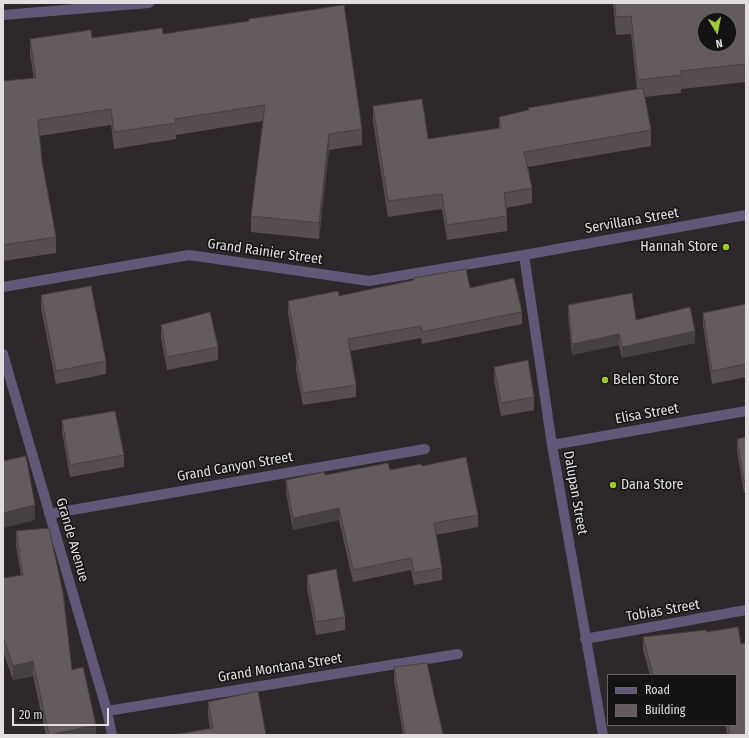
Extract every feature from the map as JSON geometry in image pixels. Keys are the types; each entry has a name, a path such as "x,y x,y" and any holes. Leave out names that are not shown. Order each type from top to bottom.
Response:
{"street":[{"path":"3,15 149,3"},
{"name":"Servillana Street","path":"524,255 746,215"},
{"name":"Grand Rainier Street","path":"3,287 189,255 369,281 524,255"},
{"name":"Dalupan Street","path":"524,255 552,445 603,735"},
{"name":"Grande Avenue","path":"3,354 107,711 112,735"},
{"name":"Elisa Street","path":"552,445 746,411"},
{"name":"Grand Canyon Street","path":"50,514 425,448"},
{"name":"Tobias Street","path":"585,639 746,610"},
{"name":"Grand Montana Street","path":"107,711 458,654"}],"building":[{"path":"615,3 746,3 746,64 681,71 681,75 638,80 631,16 616,17"},
{"path":"344,5 362,129 329,134 319,223 251,216 265,105 175,119 176,123 114,132 111,109 38,120 42,162 56,237 3,245 3,81 36,78 30,39 91,30 92,38 162,28 163,34 249,21 249,19"},
{"path":"643,88 651,130 524,152 532,188 504,193 507,216 447,225 442,194 388,201 373,106 422,99 428,139 501,128 499,117 529,110 528,108"},
{"path":"466,269 470,288 514,278 522,312 422,332 421,326 348,339 356,385 303,393 296,358 299,358 288,301 338,291 339,296 414,280 413,278"},
{"path":"91,286 106,361 56,371 41,295"},
{"path":"632,293 636,320 690,307 695,331 622,347 619,334 572,344 568,305"},
{"path":"746,304 746,364 712,371 703,313"},
{"path":"210,312 218,347 167,357 161,325"},
{"path":"528,360 534,397 501,403 494,367"},
{"path":"115,411 124,455 70,465 62,420"},
{"path":"746,437 746,480 744,481 737,439"},
{"path":"26,456 35,505 3,513 3,461"},
{"path":"466,457 478,515 434,523 442,568 414,573 411,558 353,570 339,508 293,518 286,480 324,472 325,475 388,463 390,470 421,464 422,466"},
{"path":"49,528 63,593 72,670 83,667 96,725 49,735 33,661 13,666 3,636 3,578 23,575 16,531"},
{"path":"336,569 345,617 316,622 307,575"},
{"path":"738,627 741,644 746,643 746,735 730,735 728,726 737,726 737,674 653,674 643,637 706,630 706,632"},
{"path":"427,663 443,735 405,735 394,667"},
{"path":"258,691 266,735 174,735 213,728 208,702"}],"place":[{"name":"Hannah Store","path":"726,247"},
{"name":"Belen Store","path":"605,380"},
{"name":"Dana Store","path":"613,485"}]}
